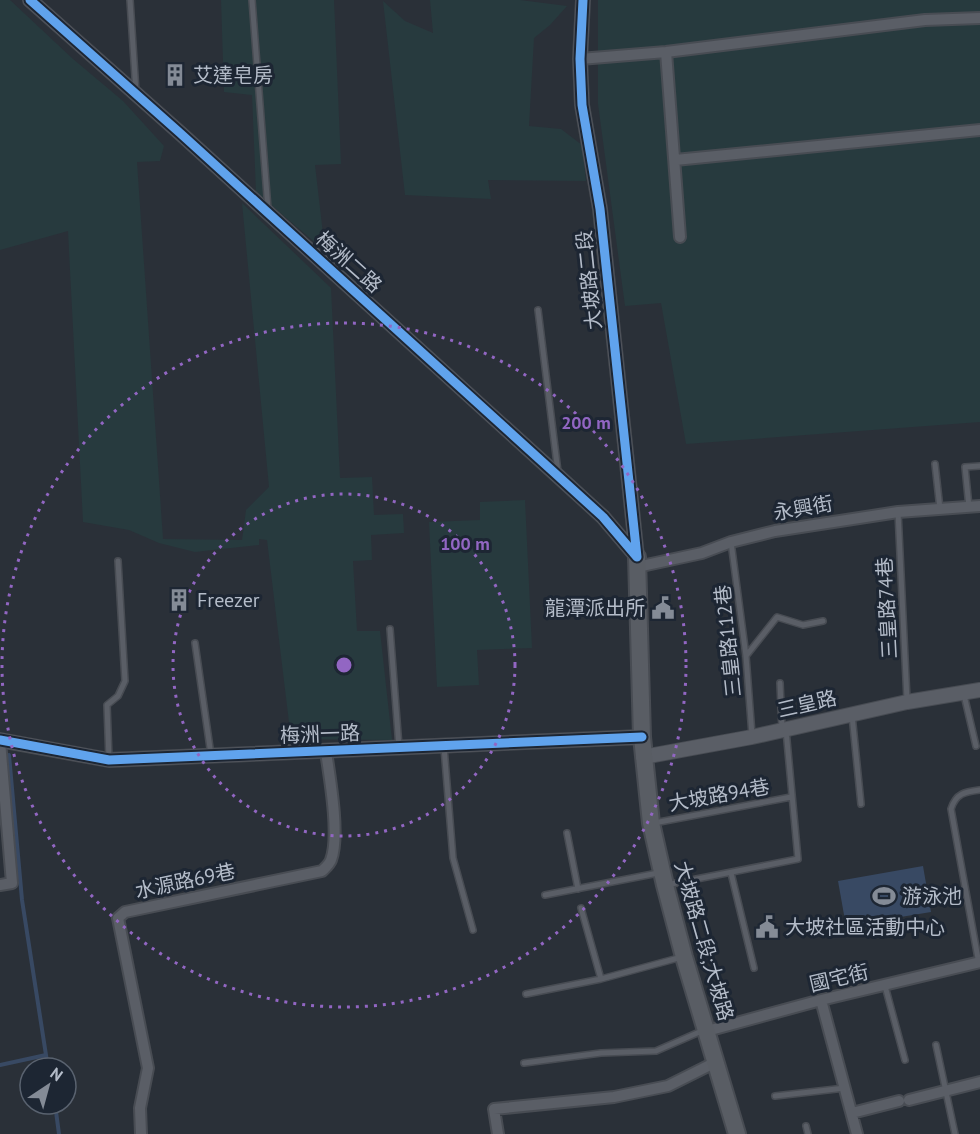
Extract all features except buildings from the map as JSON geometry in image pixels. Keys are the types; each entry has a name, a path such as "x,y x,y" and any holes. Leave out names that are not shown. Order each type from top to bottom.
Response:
{"main road":[{"name":"大坡路二段","path":"637,562 643,757"},
{"name":"大坡路二段;大坡路","path":"643,757 651,823 663,879 737,1134"}],"street":[{"name":"梅洲二路","path":"30,0 603,517 637,562"},
{"name":"大坡路二段","path":"583,0 580,58 582,105 600,209 637,562"},
{"path":"580,58 666,52 925,20 980,18"},
{"path":"666,52 680,237"},
{"path":"675,160 980,130"},
{"name":"永興街","path":"637,562 702,553 731,542 775,531 898,512 975,507"},
{"name":"三皇路","path":"643,757 907,702 980,690"},
{"name":"梅洲一路","path":"0,740 110,760 642,737"},
{"path":"0,740 12,883 0,885"},
{"name":"水源路69巷","path":"141,1134 140,1108 148,1068 118,918 125,912 322,871 330,863 333,851 333,804 326,752"},
{"name":"國宅街","path":"707,1031 821,1000 979,963"},
{"path":"821,1000 857,1134"},
{"path":"498,1134 494,1109 614,1097 668,1086 716,1062"},
{"path":"852,1113 980,1082"}],"lane":[{"path":"130,0 136,94"},
{"path":"252,0 268,214"},
{"path":"538,310 558,476"},
{"path":"935,464 940,509"},
{"path":"975,507 965,467 980,466"},
{"name":"三皇路74巷","path":"898,512 907,702"},
{"name":"三皇路112巷","path":"731,542 746,656 752,736"},
{"path":"110,760 107,705 118,696 125,681 118,561"},
{"path":"746,656 777,616 803,625 823,621"},
{"path":"390,629 399,749"},
{"path":"195,643 212,756"},
{"path":"545,895 578,888 731,873 798,859 780,683"},
{"path":"964,693 976,746"},
{"path":"852,714 861,804"},
{"path":"444,747 453,858 473,930"},
{"path":"979,963 951,809 954,800 963,792 980,790"},
{"name":"大坡路94巷","path":"651,823 792,797"},
{"path":"567,833 578,888"},
{"path":"731,873 754,969"},
{"path":"581,908 601,979"},
{"path":"526,994 601,979 684,957"},
{"path":"885,986 905,1060"},
{"path":"524,1063 601,1053 656,1051 704,1030 707,1031"},
{"path":"936,1045 955,1134"},
{"path":"776,1096 845,1088"},
{"path":"806,1126 808,1134"}],"green space":[{"path":"0,0 10,0 73,59 123,101 164,146 160,161 137,162 163,539 242,540 246,510 269,487 242,203 331,288 340,478 372,477 374,515 403,514 404,533 371,535 372,560 353,561 357,631 380,631 392,740 291,739 267,540 259,539 259,545 195,552 159,543 129,530 83,522 68,231 0,250"},
{"path":"221,0 334,0 341,164 315,165 325,251 256,192 252,95 224,92"},
{"path":"430,0 520,0 567,6 550,25 534,38 529,126 561,129 582,145 586,181 488,180 491,199 405,195 383,1 405,21 433,33"},
{"path":"598,0 980,0 980,422 686,444 661,303 625,306 598,104"},
{"path":"525,500 532,648 477,650 479,685 437,687 429,522 480,520 480,502"}],"water":[{"name":"游泳池","path":"923,866 931,912 846,926 838,881"}],"waterway":[{"path":"9,755 22,900 46,1056"},
{"path":"0,1065 46,1055"},
{"path":"57,1116 59,1134"}],"cycle path":[{"path":"30,0 603,517 637,557"},
{"path":"583,0 580,59 582,105 600,209 637,557"},
{"path":"0,740 109,760 642,737"}],"place":[{"name":"艾達皂房","path":"175,75"},
{"name":"Freezer","path":"179,600"},
{"name":"龍潭派出所","path":"663,608"},
{"name":"游泳池","path":"884,896"},
{"name":"大坡社區活動中心","path":"767,927"}]}
